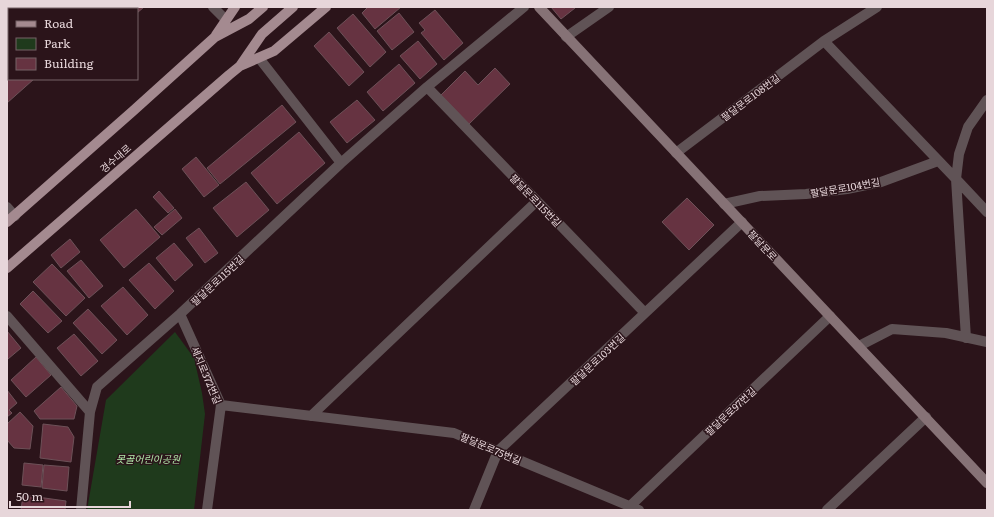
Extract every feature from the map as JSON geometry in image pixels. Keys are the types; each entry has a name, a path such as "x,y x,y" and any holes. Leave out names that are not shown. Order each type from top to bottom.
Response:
{"main road":[{"path":"215,37 235,7"},
{"path":"11,219 133,112 215,37 249,19 263,7"},
{"name":"경수대로","path":"7,268 240,66 262,34 293,7"},
{"name":"경수대로","path":"240,66 274,51 326,7"}],"street":[{"path":"213,7 226,20"},
{"name":"팔달문로115번길","path":"80,510 90,412 97,387 180,314 342,163 427,87 524,7"},
{"name":"팔달문로","path":"539,7 987,483"},
{"path":"566,37 609,7"},
{"name":"팔달문로108번길","path":"676,153 824,41 877,7"},
{"path":"824,41 938,161 986,209"},
{"path":"259,58 342,163"},
{"name":"팔달문로115번길","path":"427,87 645,313"},
{"path":"966,338 956,179 959,154 968,127 987,100"},
{"name":"팔달문로104번길","path":"724,204 760,196 806,194 874,183 938,161"},
{"path":"310,416 537,201"},
{"path":"7,208 11,219"},
{"name":"팔달문로103번길","path":"474,510 498,451 742,222"},
{"name":"세지로372번길","path":"180,314 221,405 207,510"},
{"path":"7,316 90,412"},
{"name":"팔달문로97번길","path":"634,508 830,316"},
{"path":"859,346 892,329 946,334 987,342"},
{"name":"팔달문로75번길","path":"221,405 454,433 634,508"},
{"path":"827,510 926,417"}],"green space":[{"name":"못골어린이공원","path":"175,332 194,358 205,414 194,510 87,510 106,400"}],"building":[{"path":"20,7 55,7 54,8"},
{"path":"144,7 138,12 138,8 75,8"},
{"path":"368,7 401,7 375,29 362,13"},
{"path":"551,7 574,7 575,8 561,19"},
{"path":"435,10 463,43 444,60 421,33 425,30 419,23"},
{"path":"399,13 414,32 392,50 377,31"},
{"path":"353,14 386,52 370,67 337,28"},
{"path":"7,20 8,48 7,48"},
{"path":"329,32 364,72 349,86 314,46"},
{"path":"418,41 437,64 420,79 400,56"},
{"path":"399,64 415,83 383,111 367,92"},
{"path":"495,68 510,84 469,124 441,95 465,71 478,85"},
{"path":"8,75 8,80 33,80 7,103"},
{"path":"357,100 375,120 347,143 330,122"},
{"path":"282,105 296,122 220,184 207,168"},
{"path":"299,132 325,163 277,204 251,173"},
{"path":"196,157 219,185 204,197 182,169"},
{"path":"246,182 269,210 237,237 213,208"},
{"path":"159,191 174,208 168,213 153,197"},
{"path":"687,198 714,225 689,250 662,222"},
{"path":"136,209 160,237 124,268 100,240"},
{"path":"175,209 182,218 162,235 154,227"},
{"path":"199,228 218,253 205,263 186,238"},
{"path":"70,239 80,252 61,268 51,255"},
{"path":"174,243 193,265 175,281 156,258"},
{"path":"81,260 103,286 89,298 67,271"},
{"path":"149,263 174,291 155,309 129,280"},
{"path":"52,264 85,298 66,316 33,282"},
{"path":"123,287 148,315 127,335 101,306"},
{"path":"33,291 62,321 48,333 20,304"},
{"path":"88,309 117,340 102,354 73,323"},
{"path":"7,331 21,348 8,359 7,358"},
{"path":"74,334 98,361 81,376 57,348"},
{"path":"36,357 51,375 26,397 11,380"},
{"path":"61,387 77,406 74,419 40,419 34,411"},
{"path":"7,390 17,403 9,410 12,413 7,417"},
{"path":"20,412 33,426 30,449 14,448 7,440 7,424"},
{"path":"43,424 68,427 74,437 71,462 40,458"},
{"path":"24,463 43,465 41,487 22,485"},
{"path":"44,465 69,467 67,491 42,488"},
{"path":"23,495 66,501 65,510 21,510"}]}
